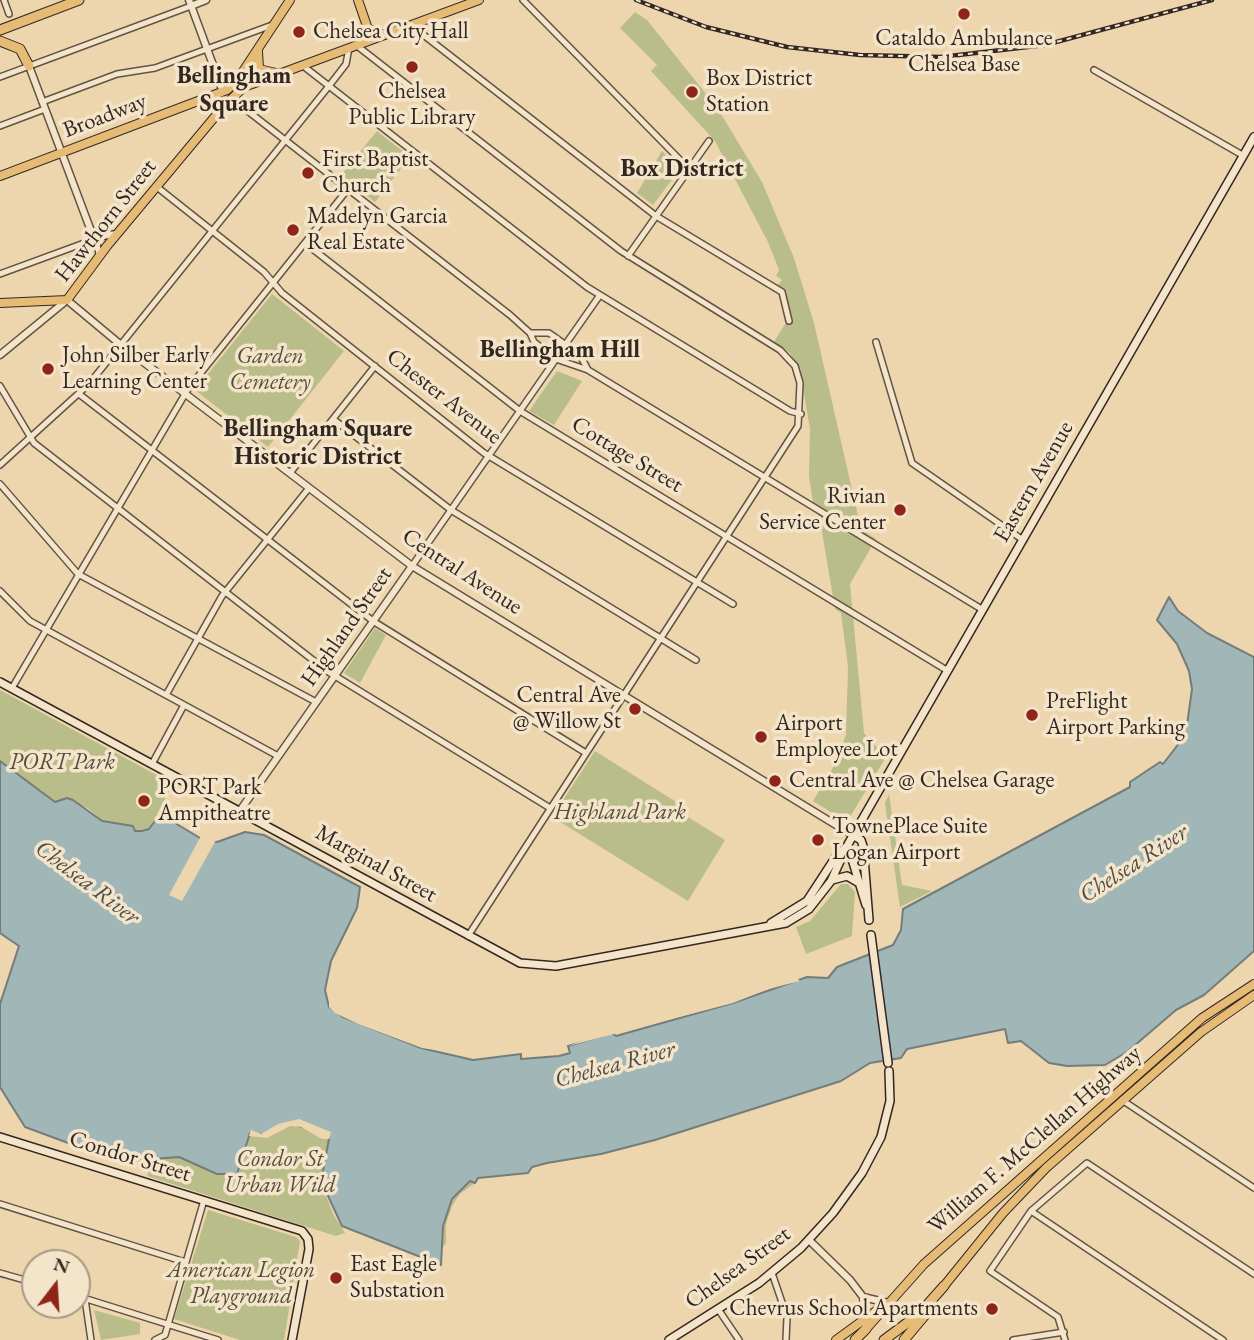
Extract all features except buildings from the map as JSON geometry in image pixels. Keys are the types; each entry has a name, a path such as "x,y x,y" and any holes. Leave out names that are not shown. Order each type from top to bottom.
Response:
{"highway":[{"path":"0,30 69,0"},
{"path":"0,30 79,0"},
{"path":"0,41 20,49 29,66"},
{"path":"904,1340 944,1286"},
{"name":"William F. McClellan Highway","path":"884,1340 919,1314 944,1286"},
{"name":"William F. McClellan Highway","path":"855,1340 866,1329"}],"main road":[{"path":"223,92 236,82 290,0"},
{"path":"358,0 368,29 376,33 389,33"},
{"path":"230,99 248,85 479,0"},
{"path":"352,47 368,29"},
{"path":"258,48 256,60 259,69 267,73 282,72"},
{"name":"Broadway","path":"0,176 223,92"},
{"name":"Hawthorn Street","path":"68,300 117,234 230,99"},
{"name":"Eastern Avenue","path":"847,846 858,838 948,671 1254,137"},
{"path":"0,303 68,300"},
{"name":"Marginal Street","path":"0,681 516,961 551,966 782,925 798,917 816,902 831,881 847,846"},
{"name":"Chelsea Street","path":"669,1340 772,1273 809,1240 842,1202 875,1150 888,1117 889,1071 858,838"},
{"name":"Marginal Street","path":"759,927 780,920 807,901 837,855 847,846"},
{"name":"Chelsea Street","path":"847,846 864,886"},
{"path":"831,881 847,876 864,886"},
{"name":"William F. McClellan Highway","path":"866,1329 924,1264 1202,1018 1254,984"},
{"name":"William F. McClellan Highway","path":"944,1286 1026,1188 1209,1024 1254,995"},
{"name":"Condor Street","path":"0,1137 297,1229 307,1237 309,1249 292,1340"},
{"path":"836,1340 888,1303"}],"street":[{"path":"4,0 9,14"},
{"path":"0,77 190,3 206,0"},
{"path":"523,0 688,168"},
{"path":"190,3 223,92"},
{"path":"0,126 111,76 155,68 275,23"},
{"path":"414,24 421,33 656,216 782,292 789,321"},
{"path":"0,465 79,394 121,345 329,86 346,64 352,47 628,256 784,352 798,374 801,414 798,426 468,936"},
{"path":"302,65 600,295 790,411 801,414"},
{"path":"29,66 90,230 88,242"},
{"path":"1094,70 1244,156"},
{"path":"230,99 530,332 534,342 556,359 588,370 983,610"},
{"path":"628,256 709,141"},
{"name":"Chester Avenue","path":"157,187 264,272 272,284 489,456 733,604"},
{"path":"12,688 185,393 348,189"},
{"path":"90,230 101,236 117,234"},
{"path":"0,274 88,242 99,246 97,260"},
{"name":"Cottage Street","path":"305,243 520,411 948,671"},
{"path":"565,345 600,295"},
{"name":"Central Avenue","path":"68,300 121,345 412,566 858,838"},
{"name":"Hawthorn Street","path":"0,355 68,300"},
{"path":"530,332 546,332 583,358 588,370"},
{"path":"876,342 912,463 1023,540"},
{"name":"Highland Street","path":"239,812 556,359"},
{"path":"289,473 375,366"},
{"path":"0,386 30,438 225,593 334,676 550,808"},
{"path":"79,394 373,621 586,753"},
{"path":"333,419 451,510 696,660"},
{"path":"0,484 80,576 316,702"},
{"path":"166,695 225,593 310,488"},
{"path":"0,591 21,614 278,756"},
{"path":"152,764 184,705"},
{"name":"Chelsea Street","path":"842,828 847,846"},
{"path":"1122,1100 1254,1188"},
{"path":"1065,1340 1058,1317 990,1271 1031,1211 1087,1163 1254,1275"},
{"path":"155,1340 165,1335 204,1200"},
{"path":"0,1204 185,1262"},
{"path":"1031,1211 1223,1340"},
{"path":"809,1240 854,1284 863,1297 866,1329"},
{"path":"0,1273 21,1279"},
{"path":"772,1273 786,1312 786,1340"},
{"path":"863,1297 888,1303"},
{"path":"91,1301 218,1340"},
{"path":"718,1309 739,1340"},
{"path":"88,1319 91,1340"},
{"path":"1013,1340 1064,1332"}],"green space":[{"path":"635,12 647,20 718,109 762,182 794,258 814,323 861,529 876,539 850,584 864,733 886,757 847,822 813,801 835,764 846,735 848,667 841,613 835,609 820,520 813,502 809,476 810,429 800,371 790,353 774,342 785,324 793,322 785,294 777,286 782,280 776,276 779,270 768,242 715,141 651,71 657,65 620,28"},
{"path":"377,131 410,157 375,202 341,175"},
{"path":"662,151 680,169 653,205 637,193"},
{"name":"Garden Cemetery","path":"272,294 344,351 268,447 195,390"},
{"path":"557,371 582,381 554,425 529,411"},
{"path":"375,628 386,635 360,683 344,673"},
{"name":"PORT Park","path":"0,690 173,784 149,829 135,831 133,826 102,821 89,809 67,798 56,802 0,761"},
{"name":"Highland Park","path":"595,751 681,805 678,811 725,840 688,901 552,817"},
{"path":"889,794 902,885 932,891 900,907 885,803"},
{"path":"841,884 848,884 855,892 852,936 806,954 796,927 810,921"},
{"name":"Condor St Urban Wild","path":"258,1105 473,1181 475,1183 460,1194 452,1206 446,1224 446,1243 439,1252 321,1182 333,1214 345,1233 336,1236 147,1176 159,1146"},
{"name":"American Legion Playground","path":"208,1210 296,1237 300,1241 284,1340 240,1340 174,1319"},
{"path":"94,1310 140,1323 140,1334 101,1340"}],"water":[{"name":"Chelsea River","path":"1169,597 1178,611 1207,633 1254,657 1254,951 1204,995 1176,1010 1127,1052 1105,1065 1067,1066 1049,1063 1021,1041 1008,1043 1005,1029 907,1049 901,1058 870,1063 841,1081 655,1140 601,1154 547,1163 532,1167 528,1173 478,1178 475,1183 470,1181 452,1199 443,1226 441,1265 342,1226 321,1181 329,1139 320,1133 290,1123 266,1135 250,1133 237,1174 217,1174 179,1157 128,1161 87,1150 25,1127 0,1087 0,1004 19,946 0,933 0,761 55,802 67,798 73,800 102,821 133,826 135,831 142,831 149,829 160,814 200,838 217,842 245,832 264,835 360,887 357,908 331,961 325,990 329,1007 343,1017 421,1048 473,1060 521,1054 521,1059 559,1056 570,1053 568,1046 612,1033 616,1036 733,1003 807,977 828,978 837,967 893,945 901,930 903,909 1130,787 1130,782 1160,762 1163,764 1180,742 1187,725 1192,689 1189,671 1177,644 1157,620"}],"pier":[{"path":"202,834 216,840 182,901 169,895"},
{"path":"797,978 800,981 768,989 733,1003 568,1046 611,1029 617,1032"},
{"path":"329,999 337,1010 360,1021 422,1045 470,1055 422,1048 358,1024 335,1013 329,1007"},
{"path":"299,1119 331,1132 329,1139 322,1139 301,1127 290,1126 267,1138 249,1136 251,1130 261,1134 278,1124"}],"railway":[{"path":"636,0 706,27 787,47 860,55 941,57 1045,45 1212,0"}],"place":[{"name":"Cataldo Ambulance Chelsea Base","path":"964,14"},
{"name":"Chelsea City Hall","path":"299,32"},
{"name":"Chelsea Public Library","path":"412,67"},
{"name":"Box District Station","path":"692,92"},
{"name":"First Baptist Church","path":"308,173"},
{"name":"Madelyn Garcia Real Estate","path":"293,230"},
{"name":"John Silber Early Learning Center","path":"48,369"},
{"name":"Rivian Service Center","path":"900,510"},
{"name":"Central Ave @ Willow St","path":"635,709"},
{"name":"PreFlight Airport Parking","path":"1032,715"},
{"name":"Airport Employee Lot","path":"761,737"},
{"name":"Central Ave @ Chelsea Garage","path":"775,781"},
{"name":"PORT Park Ampitheatre","path":"144,801"},
{"name":"TownePlace Suite Logan Airport","path":"818,840"},
{"name":"East Eagle Substation","path":"336,1278"},
{"name":"Chevrus School Apartments","path":"992,1309"}],"district":[{"name":"Bellingham Square","path":"234,90"},
{"name":"Box District","path":"682,169"},
{"name":"Bellingham Hill","path":"560,350"},
{"name":"Bellingham Square Historic District","path":"318,443"}]}
